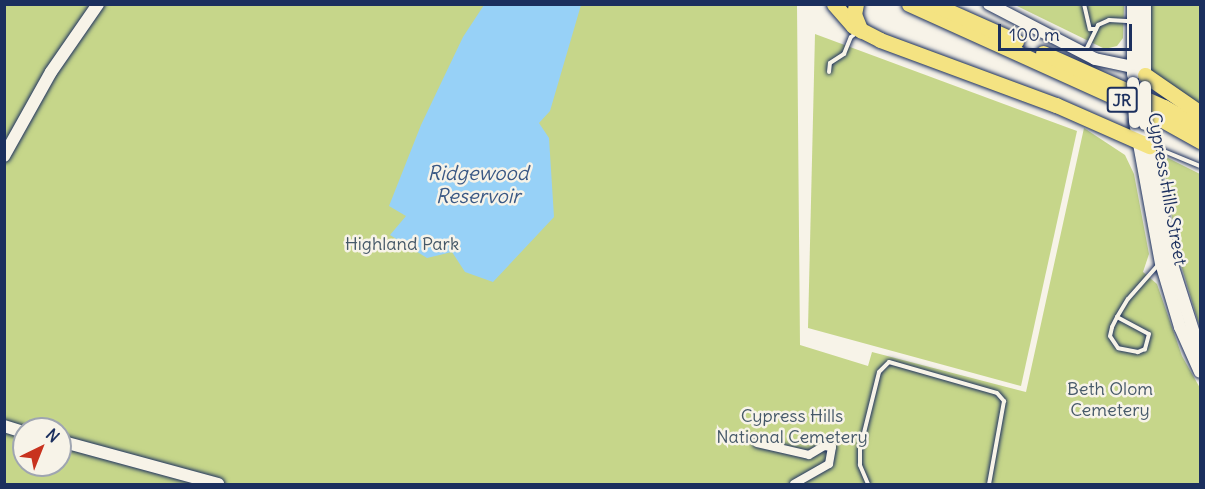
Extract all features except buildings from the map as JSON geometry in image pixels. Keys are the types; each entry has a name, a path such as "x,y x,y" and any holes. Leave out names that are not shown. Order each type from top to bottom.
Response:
{"highway":[{"path":"834,4 861,31 1078,114 1144,143"},
{"path":"856,4 855,18 861,31"},
{"path":"893,4 943,20"},
{"name":"JR","path":"909,4 1148,112 1200,141"},
{"name":"JR","path":"933,4 1164,107 1200,128"},
{"path":"1139,78 1200,113"}],"street":[{"path":"4,156 51,72 98,4"},
{"path":"989,4 1084,54 1139,78"},
{"name":"Cypress Hills Street","path":"1133,4 1140,123 1180,327 1200,372"},
{"name":"Cypress Hills Street","path":"1139,78 1145,4"},
{"name":"Cypress Hills Street","path":"1166,261 1200,352"},
{"path":"757,443 809,454 824,446 832,447 829,464 794,484"},
{"path":"72,444 218,484"}],"lane":[{"path":"1084,4 1090,29 1096,29"},
{"path":"1084,54 1096,29 1109,20 1133,21"},
{"path":"829,72 830,63 844,54 851,37 861,31"},
{"path":"1144,143 1200,166"},
{"path":"1117,317 1149,334 1144,349 1128,350 1112,343 1110,336 1117,317 1128,299 1166,261"},
{"path":"868,484 860,465 860,449 879,372 889,362 997,393 1004,410 989,484"}],"green space":[{"name":"Highland Park","path":"4,5 797,5 800,345 868,366 872,352 1026,392 1084,128 1125,155 1134,174 1149,254 1143,272 1157,284 1182,356 1200,388 1200,484 5,484"},
{"path":"1015,5 1124,5 1123,38 1117,46 1105,49"},
{"path":"1151,5 1200,5 1200,107 1151,70"},
{"path":"815,34 1077,131 1021,386 808,328"},
{"path":"1162,155 1200,174 1200,328 1178,255"}],"water":[{"name":"Ridgewood Reservoir","path":"484,5 581,5 550,111 539,123 549,138 554,217 493,282 465,272 452,252 427,258 390,235 406,216 389,206 421,125 463,37"}],"park label":[{"name":"Beth Olom Cemetery","path":"1110,400"},
{"name":"Cypress Hills National Cemetery","path":"792,427"}]}
